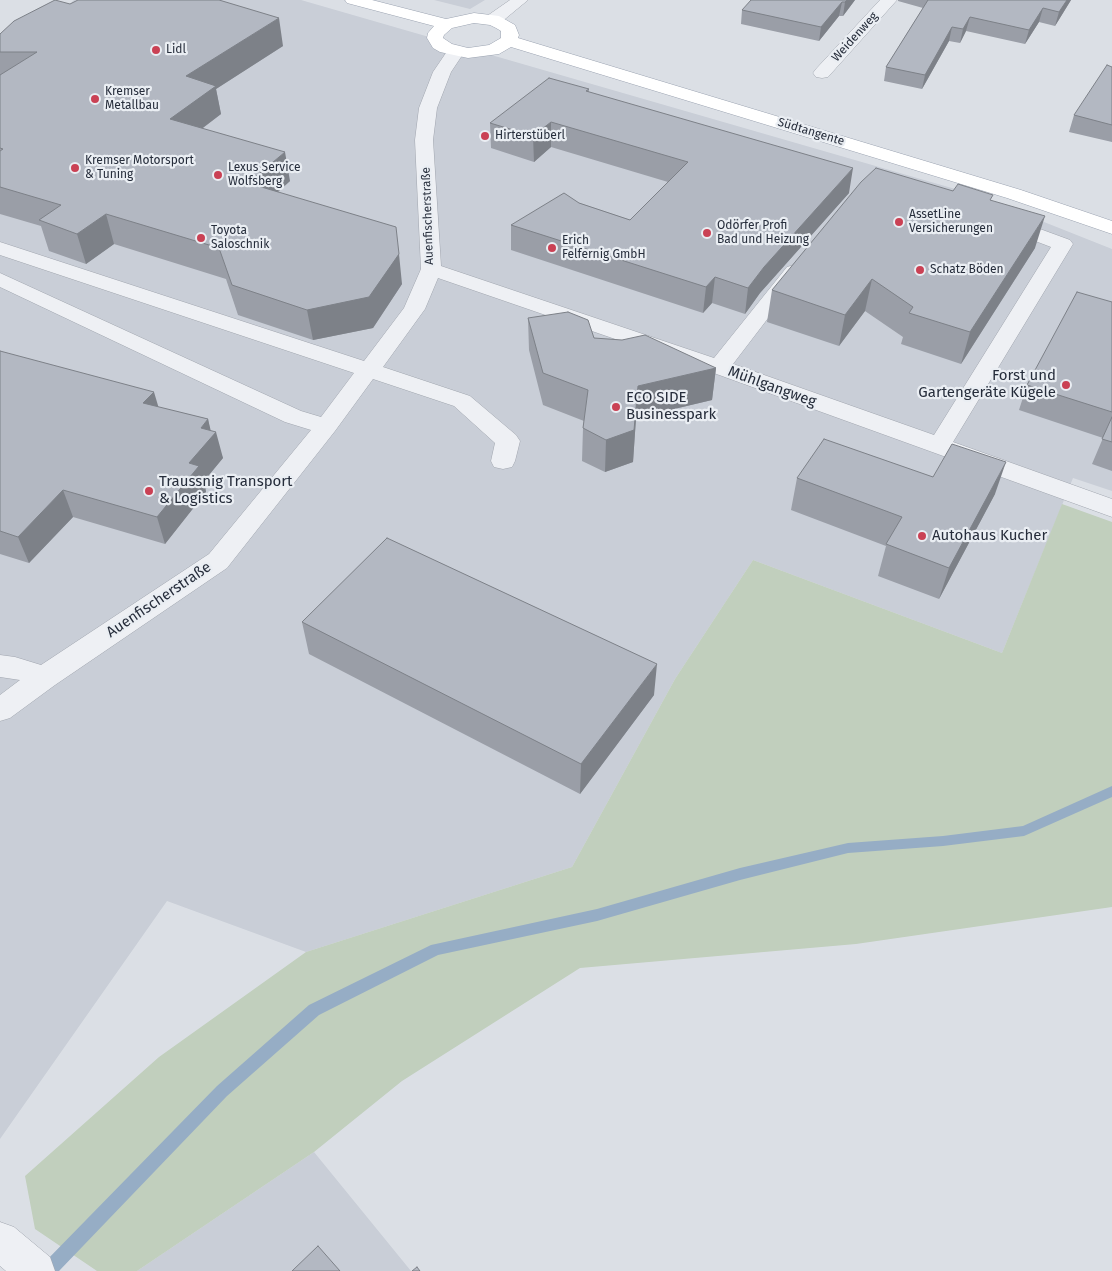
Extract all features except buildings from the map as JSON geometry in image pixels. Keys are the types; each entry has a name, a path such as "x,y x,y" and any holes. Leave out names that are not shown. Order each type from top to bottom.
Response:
{"main road":[{"path":"353,0 446,24"},
{"path":"463,19 493,20 509,29 511,34 509,40 493,50 474,53 456,51 439,44 435,38 436,33 446,24 463,19"},
{"name":"Südtangente","path":"509,40 1004,191 1112,228"}],"street":[{"path":"493,20 520,0"},
{"name":"Weidenweg","path":"822,73 889,0"},
{"name":"Auenfischerstraße","path":"0,710 45,677 218,561 327,426 414,309 431,269 424,140 428,108 438,80 456,51"},
{"path":"940,446 1063,244 985,216"},
{"path":"0,248 462,402 508,441 503,461"},
{"path":"719,368 808,254"},
{"name":"Mühlgangweg","path":"431,269 719,368 1112,508"},
{"path":"0,279 293,418 327,426"},
{"path":"0,666 15,668 45,677"}],"shaded area":[{"path":"74,0 301,0 976,195 1112,249 1112,491 1073,478 1002,653 753,560 675,679 572,867 306,952 167,901 0,1139 0,71"},
{"path":"434,0 485,0 470,9"},
{"path":"314,1152 411,1271 137,1271"}],"green space":[{"path":"1062,504 1112,522 1112,907 856,944 580,968 402,1081 314,1152 137,1271 97,1271 35,1229 25,1176 159,1057 306,952 572,867 675,679 753,560 1002,653"}],"waterway":[{"path":"48,1271 222,1091 314,1010 436,949 597,915 740,874 848,848 943,841 1024,831 1112,791"}],"place":[{"name":"Lidl","path":"156,50"},
{"name":"Kremser Metallbau","path":"95,99"},
{"name":"Hirterstüberl","path":"485,136"},
{"name":"Kremser Motorsport & Tuning","path":"75,168"},
{"name":"Lexus Service Wolfsberg","path":"218,175"},
{"name":"AssetLine Versicherungen","path":"899,222"},
{"name":"Odörfer Profi Bad und Heizung","path":"707,233"},
{"name":"Toyota Saloschnik","path":"201,238"},
{"name":"Erich Felfernig GmbH","path":"552,248"},
{"name":"Schatz Böden","path":"920,270"},
{"name":"Forst und Gartengeräte Kügele","path":"1066,385"},
{"name":"ECO SIDE Businesspark","path":"616,407"},
{"name":"Traussnig Transport & Logistics","path":"149,491"},
{"name":"Autohaus Kucher","path":"922,536"}]}
